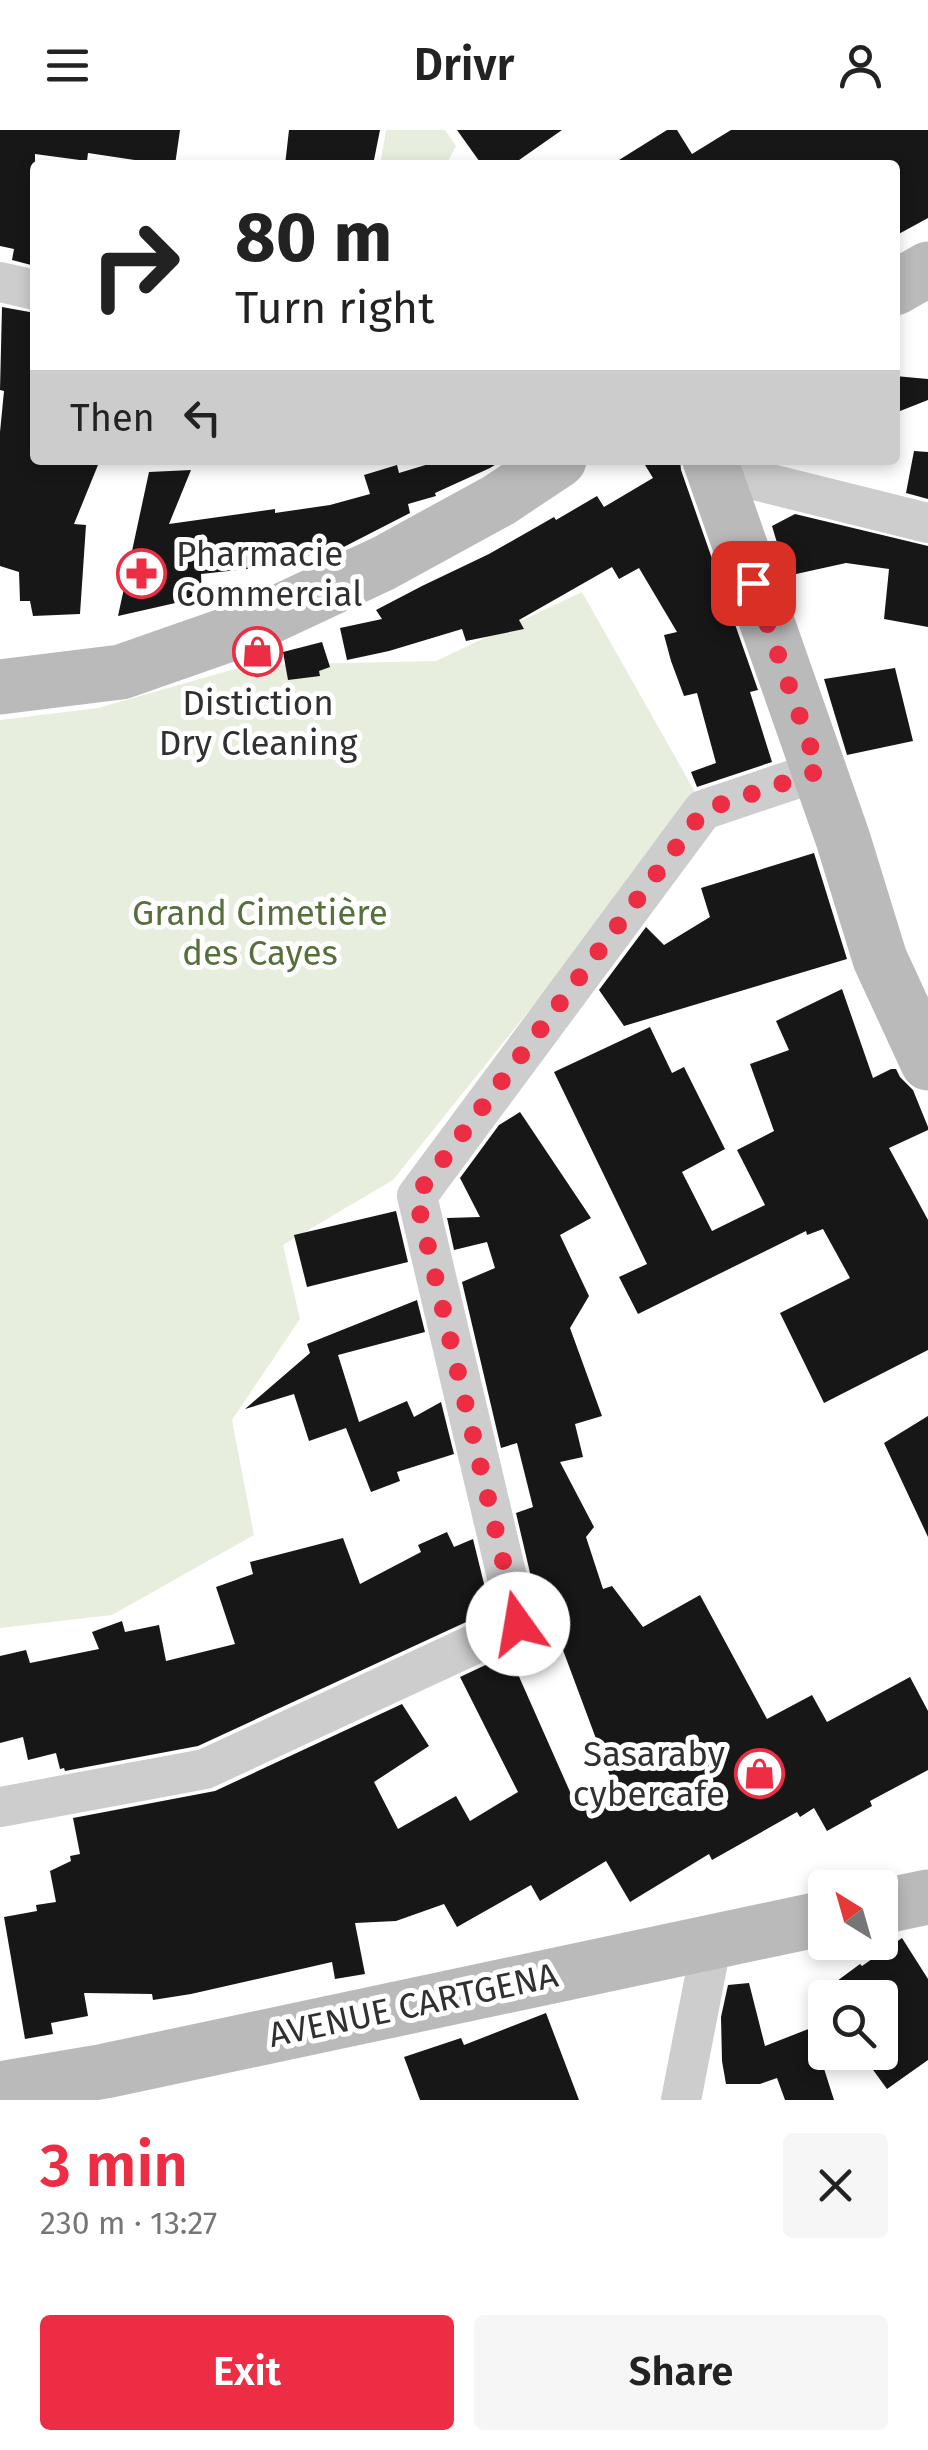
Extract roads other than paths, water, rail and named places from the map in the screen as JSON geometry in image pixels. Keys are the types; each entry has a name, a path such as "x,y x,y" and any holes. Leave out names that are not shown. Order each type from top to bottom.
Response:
{"street":[{"path":"900,285 928,269"},
{"path":"0,282 30,289"},
{"path":"0,686 121,672 241,630 384,563 499,500 552,465"},
{"path":"712,465 928,524"},
{"path":"712,465 843,839 880,959 928,1063"},
{"path":"0,1807 204,1768 518,1624 416,1196 704,810 819,771"},
{"path":"898,1902 928,1896"},
{"name":"AVENUE CARTGENA","path":"0,2090 808,1921"},
{"path":"681,2100 712,1941"}],"place":[{"name":"Pharmacie Commercial","path":"141,574"},
{"name":"Distiction Dry Cleaning","path":"258,651"},
{"name":"Sasaraby cybercafe","path":"760,1774"}],"park label":[{"name":"Grand Cimetière des Cayes","path":"260,933"}]}
